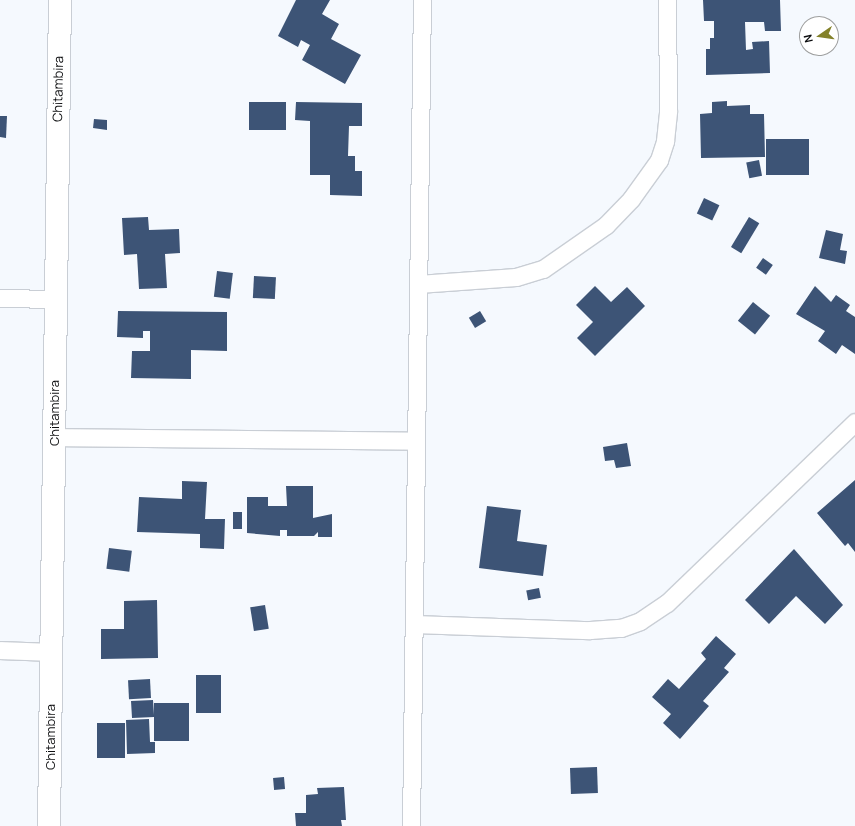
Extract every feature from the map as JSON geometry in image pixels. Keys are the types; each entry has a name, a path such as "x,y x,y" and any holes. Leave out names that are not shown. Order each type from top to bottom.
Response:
{"street":[{"name":"Chitambira","path":"49,826 60,0"},
{"path":"411,826 422,0"},
{"path":"418,284 516,277 543,269 606,225 631,199 659,160 665,141 668,110 667,0"},
{"path":"0,298 55,300"},
{"path":"414,624 590,630 621,628 640,622 667,603 855,422"},
{"path":"54,437 415,442"},
{"path":"0,650 51,652"}],"building":[{"path":"296,0 330,0 322,14 339,24 331,39 361,55 345,84 302,60 310,45 301,40 298,47 278,36"},
{"path":"703,0 780,0 781,31 765,31 764,22 745,22 746,50 753,49 752,42 769,41 770,73 706,75 706,49 710,49 710,38 714,38 714,21 704,21"},
{"path":"727,101 727,106 750,105 750,114 764,114 765,157 701,158 700,114 712,113 712,102"},
{"path":"249,102 286,102 286,130 249,130"},
{"path":"296,102 362,103 362,126 349,126 348,156 355,156 355,171 362,171 362,196 330,195 330,175 310,175 310,121 295,120"},
{"path":"0,116 7,116 6,138 0,137"},
{"path":"94,119 107,120 107,130 93,128"},
{"path":"766,139 809,139 809,175 766,175"},
{"path":"759,160 762,176 749,178 746,162"},
{"path":"704,198 719,205 712,221 697,213"},
{"path":"148,217 149,230 179,229 180,253 165,254 167,288 139,289 137,254 124,255 122,218"},
{"path":"749,217 759,223 741,253 731,247"},
{"path":"826,230 843,234 840,250 847,251 845,264 819,258"},
{"path":"763,258 773,265 766,275 756,268"},
{"path":"217,271 233,273 230,299 214,297"},
{"path":"254,276 276,277 275,299 253,298"},
{"path":"595,286 611,302 627,287 645,306 595,356 577,338 593,322 576,305"},
{"path":"815,286 831,302 836,295 850,305 846,311 855,317 855,354 842,345 836,354 818,341 825,331 796,314"},
{"path":"753,302 770,316 755,334 738,321"},
{"path":"118,311 227,312 227,351 191,350 191,379 131,378 132,351 150,351 150,331 143,331 143,338 117,337"},
{"path":"480,311 486,321 475,328 469,318"},
{"path":"627,443 631,466 616,468 614,460 605,461 603,447"},
{"path":"855,480 855,552 848,543 845,546 817,513"},
{"path":"182,481 207,482 205,519 225,519 224,549 200,548 200,534 137,532 139,497 182,499"},
{"path":"286,486 313,486 313,518 332,514 332,537 318,537 318,532 314,536 287,536 287,530 280,530 280,536 247,533 247,497 268,497 268,506 287,506"},
{"path":"487,506 521,510 517,541 547,545 543,576 479,568"},
{"path":"233,512 242,512 242,529 233,529"},
{"path":"109,548 132,551 129,572 106,569"},
{"path":"794,549 843,605 825,624 796,596 769,624 745,600"},
{"path":"539,588 541,598 528,600 526,590"},
{"path":"157,600 158,658 101,659 101,629 124,629 124,601"},
{"path":"265,605 269,629 254,631 250,607"},
{"path":"716,636 736,654 724,668 729,672 703,701 709,706 680,739 663,723 671,714 652,697 668,679 679,689 706,659 701,653"},
{"path":"196,675 221,675 221,713 196,713"},
{"path":"150,679 151,698 129,699 128,680"},
{"path":"153,700 154,715 154,703 189,703 189,741 154,741 154,717 132,718 131,701"},
{"path":"149,719 150,742 155,742 155,753 127,754 126,720"},
{"path":"97,723 125,723 125,758 97,758"},
{"path":"597,767 598,793 571,794 570,768"},
{"path":"284,777 285,789 274,790 273,778"},
{"path":"344,787 346,820 341,820 342,826 296,826 295,813 306,813 306,795 318,794 317,788"}]}
